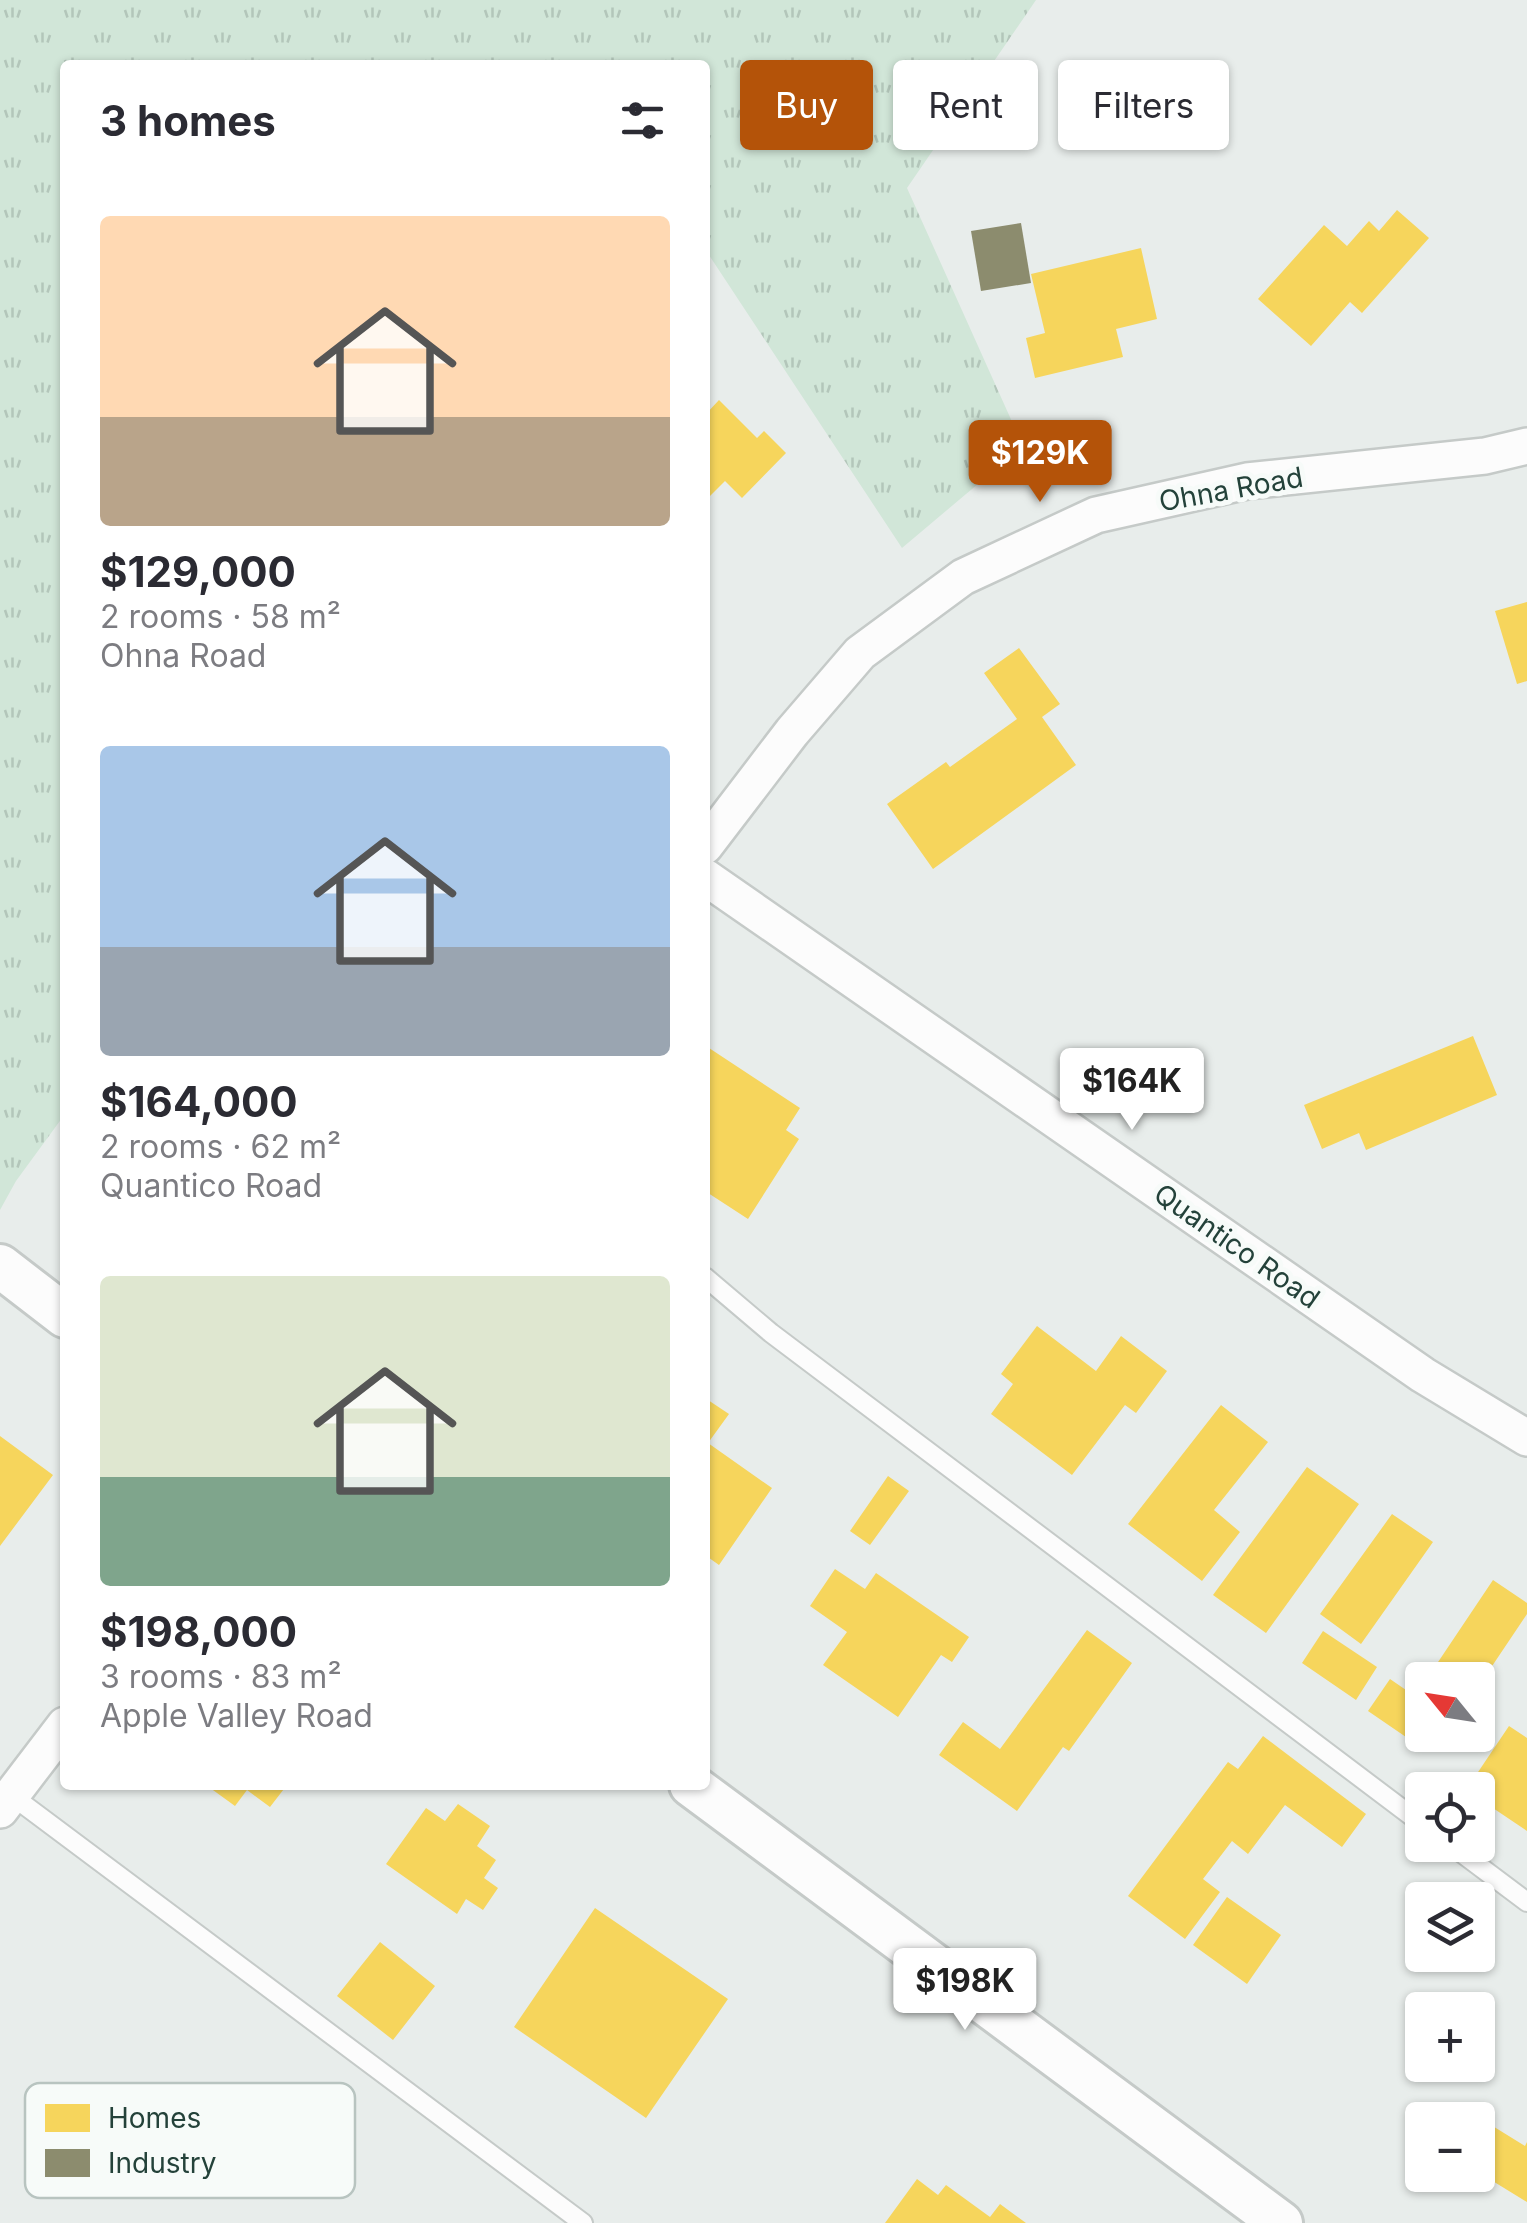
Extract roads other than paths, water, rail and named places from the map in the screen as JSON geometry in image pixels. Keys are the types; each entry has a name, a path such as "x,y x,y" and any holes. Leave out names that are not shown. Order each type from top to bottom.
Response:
{"street":[{"name":"Ohna Road","path":"710,839 792,732 860,653 963,578 1096,515 1247,481 1485,456 1527,446"},
{"name":"Quantico Road","path":"710,880 1407,1364 1527,1438"},
{"path":"0,1266 60,1312"},
{"path":"6,1803 60,1732"},
{"path":"698,1790 1281,2223"}],"lane":[{"path":"710,1281 770,1333 1405,1811"},
{"path":"6,1803 583,2223"},
{"path":"1474,1862 1527,1902"}]}
